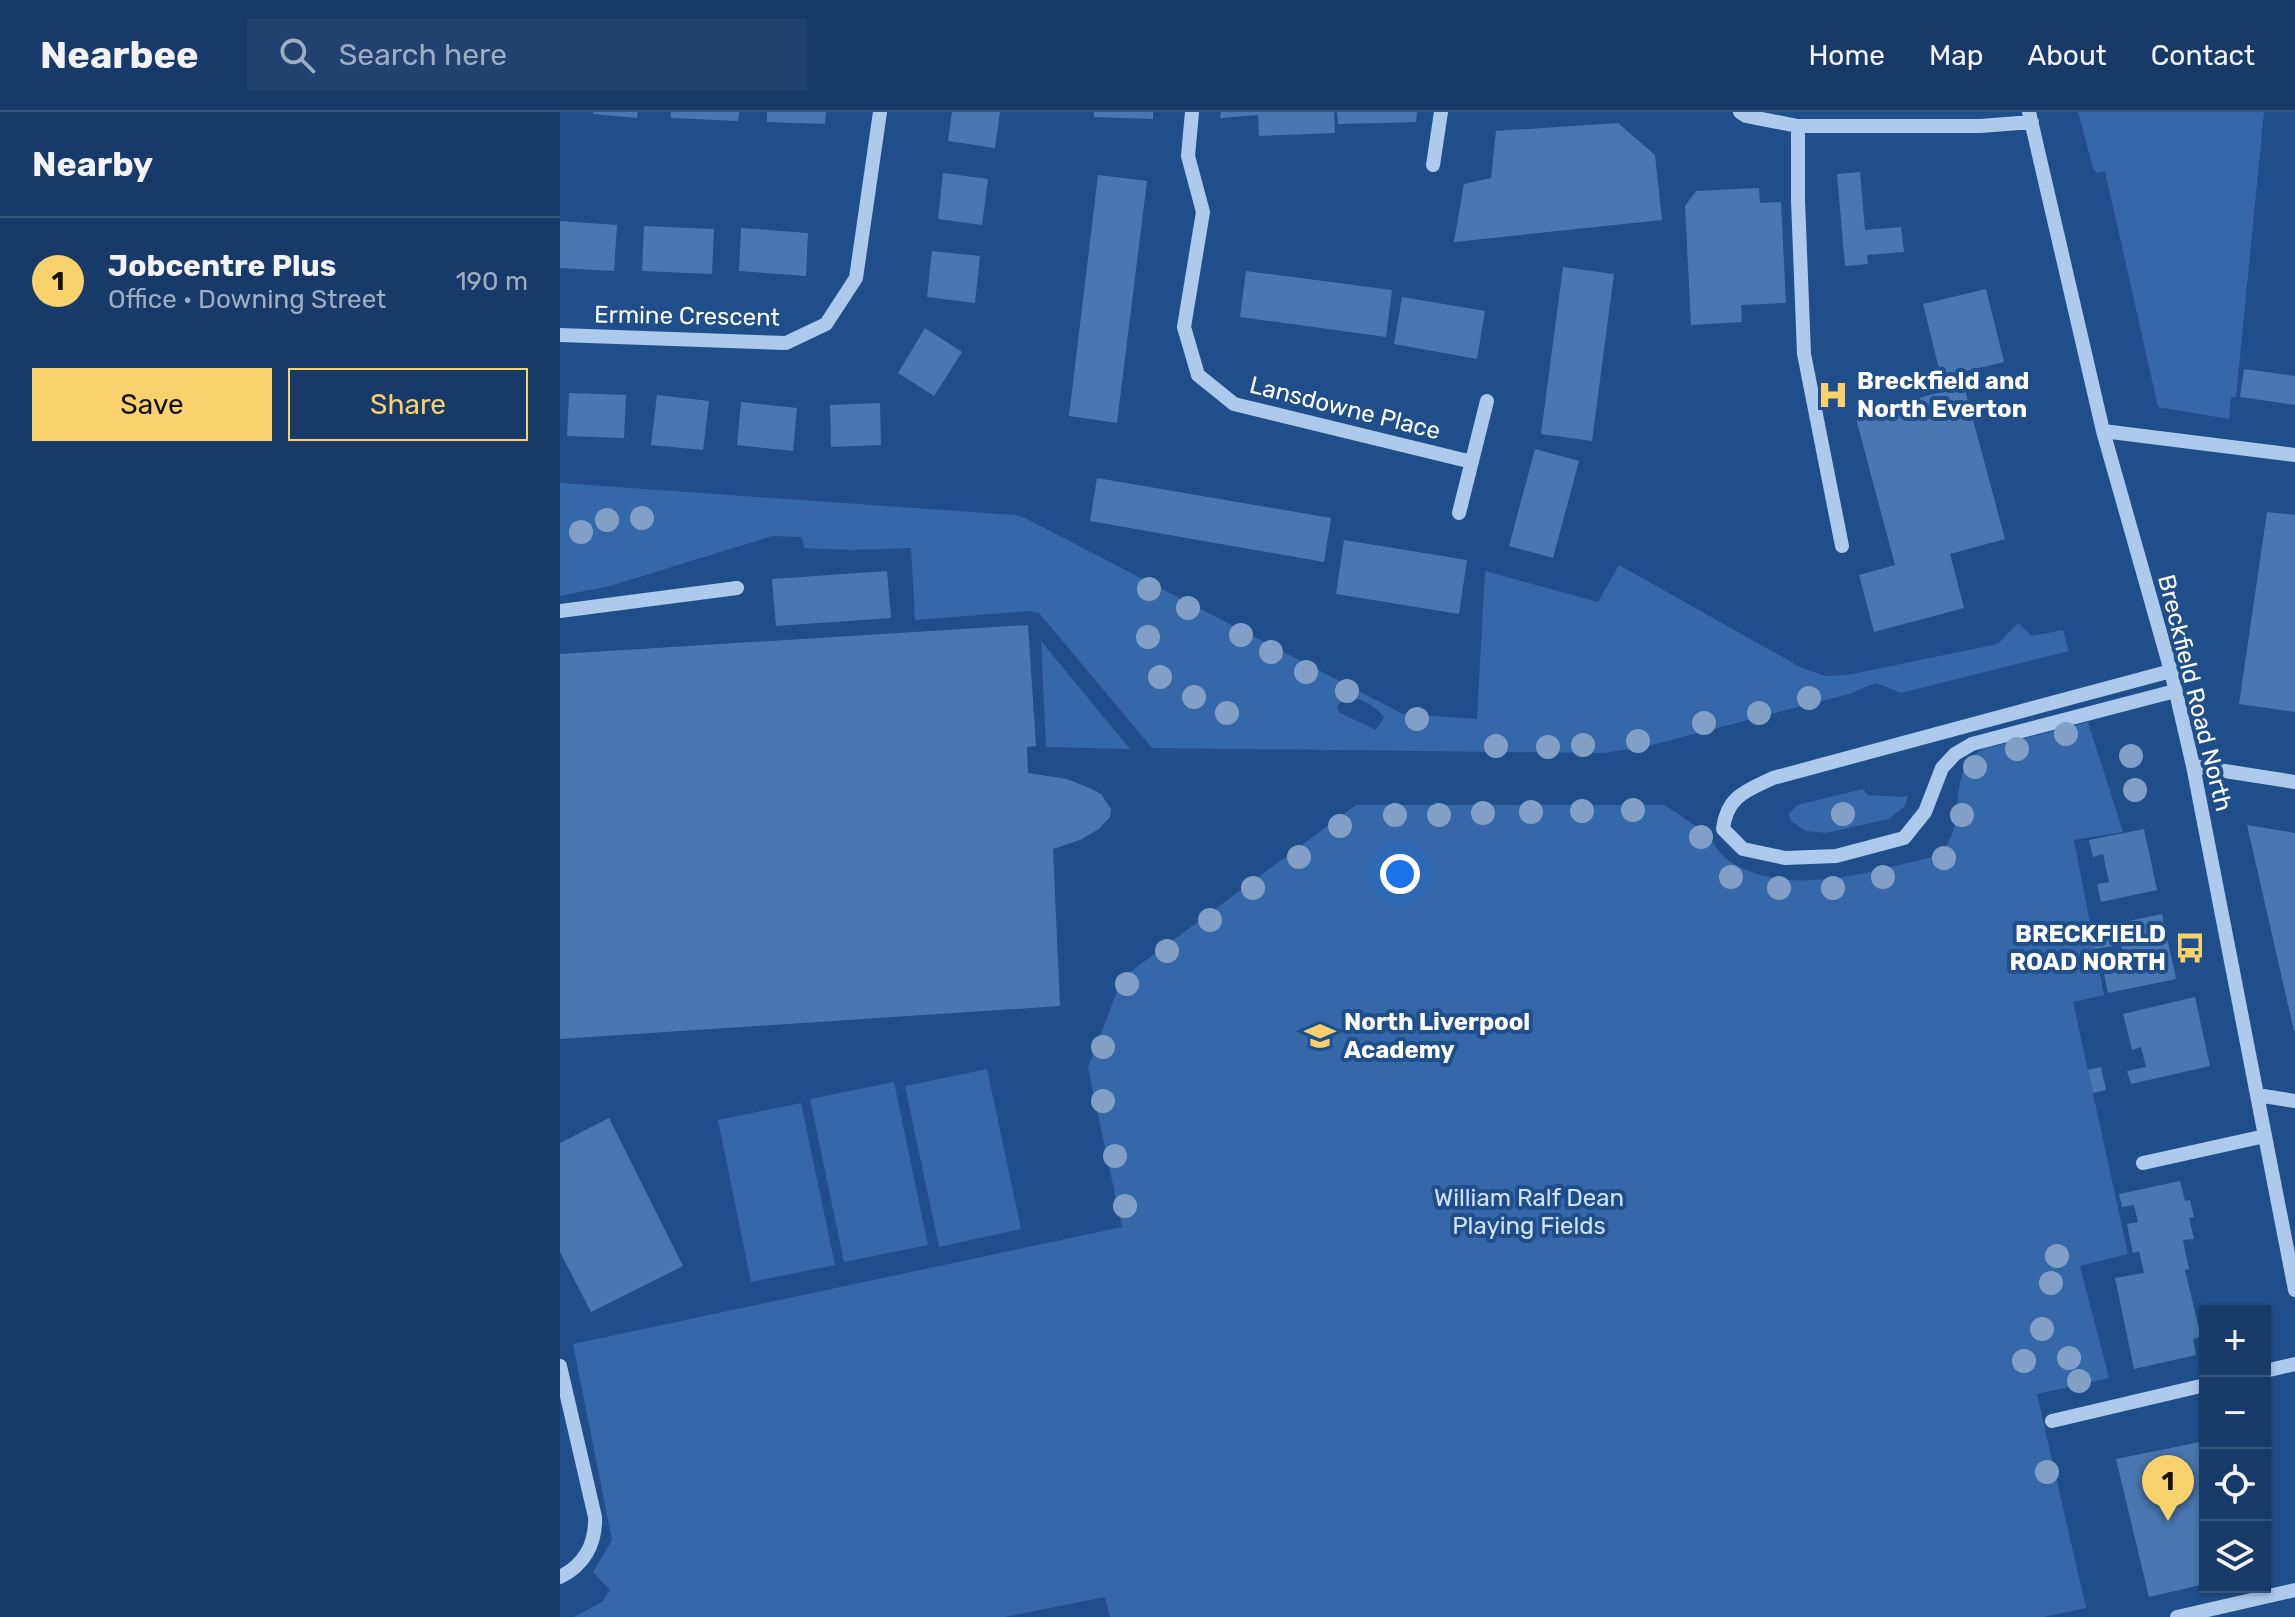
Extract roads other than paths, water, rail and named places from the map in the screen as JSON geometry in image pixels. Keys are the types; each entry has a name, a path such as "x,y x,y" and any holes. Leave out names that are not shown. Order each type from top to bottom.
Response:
{"street":[{"name":"Ermine Crescent","path":"560,335 786,343 826,324 856,278 880,112"},
{"name":"Lansdowne Place","path":"1192,112 1188,156 1203,212 1184,327 1198,375 1234,404 1472,462"},
{"path":"1433,165 1441,112"},
{"path":"1740,112 1746,116 1798,126 1980,126 2030,117"},
{"name":"Breckfield Road North","path":"2030,117 2103,431 2171,671 2193,766 2295,1290"},
{"path":"1798,126 1804,354 1842,546"},
{"path":"1459,513 1487,401"},
{"path":"2103,431 2295,455"},
{"path":"560,611 737,588"},
{"path":"2171,671 1773,778 1738,795 1725,814 1723,829 1743,849 1785,858 1836,856 1904,838 1925,812 1942,768 1955,754 1972,744 2175,691"},
{"path":"2193,766 2295,782"},
{"path":"2257,1095 2295,1101"},
{"path":"2143,1163 2265,1136"},
{"path":"2271,1370 2295,1364"},
{"path":"560,1366 595,1517 591,1544 583,1561 560,1577"},
{"path":"2052,1421 2199,1386"},
{"path":"2177,1617 2295,1590"}],"place":[{"name":"Breckfield and North Everton","path":"1833,395"},
{"name":"BRECKFIELD ROAD NORTH","path":"2190,948"},
{"name":"North Liverpool Academy","path":"1320,1036"},
{"name":"Jobcentre Plus","path":"2168,1521"}],"park label":[{"name":"William Ralf Dean Playing Fields","path":"1529,1212"}]}
